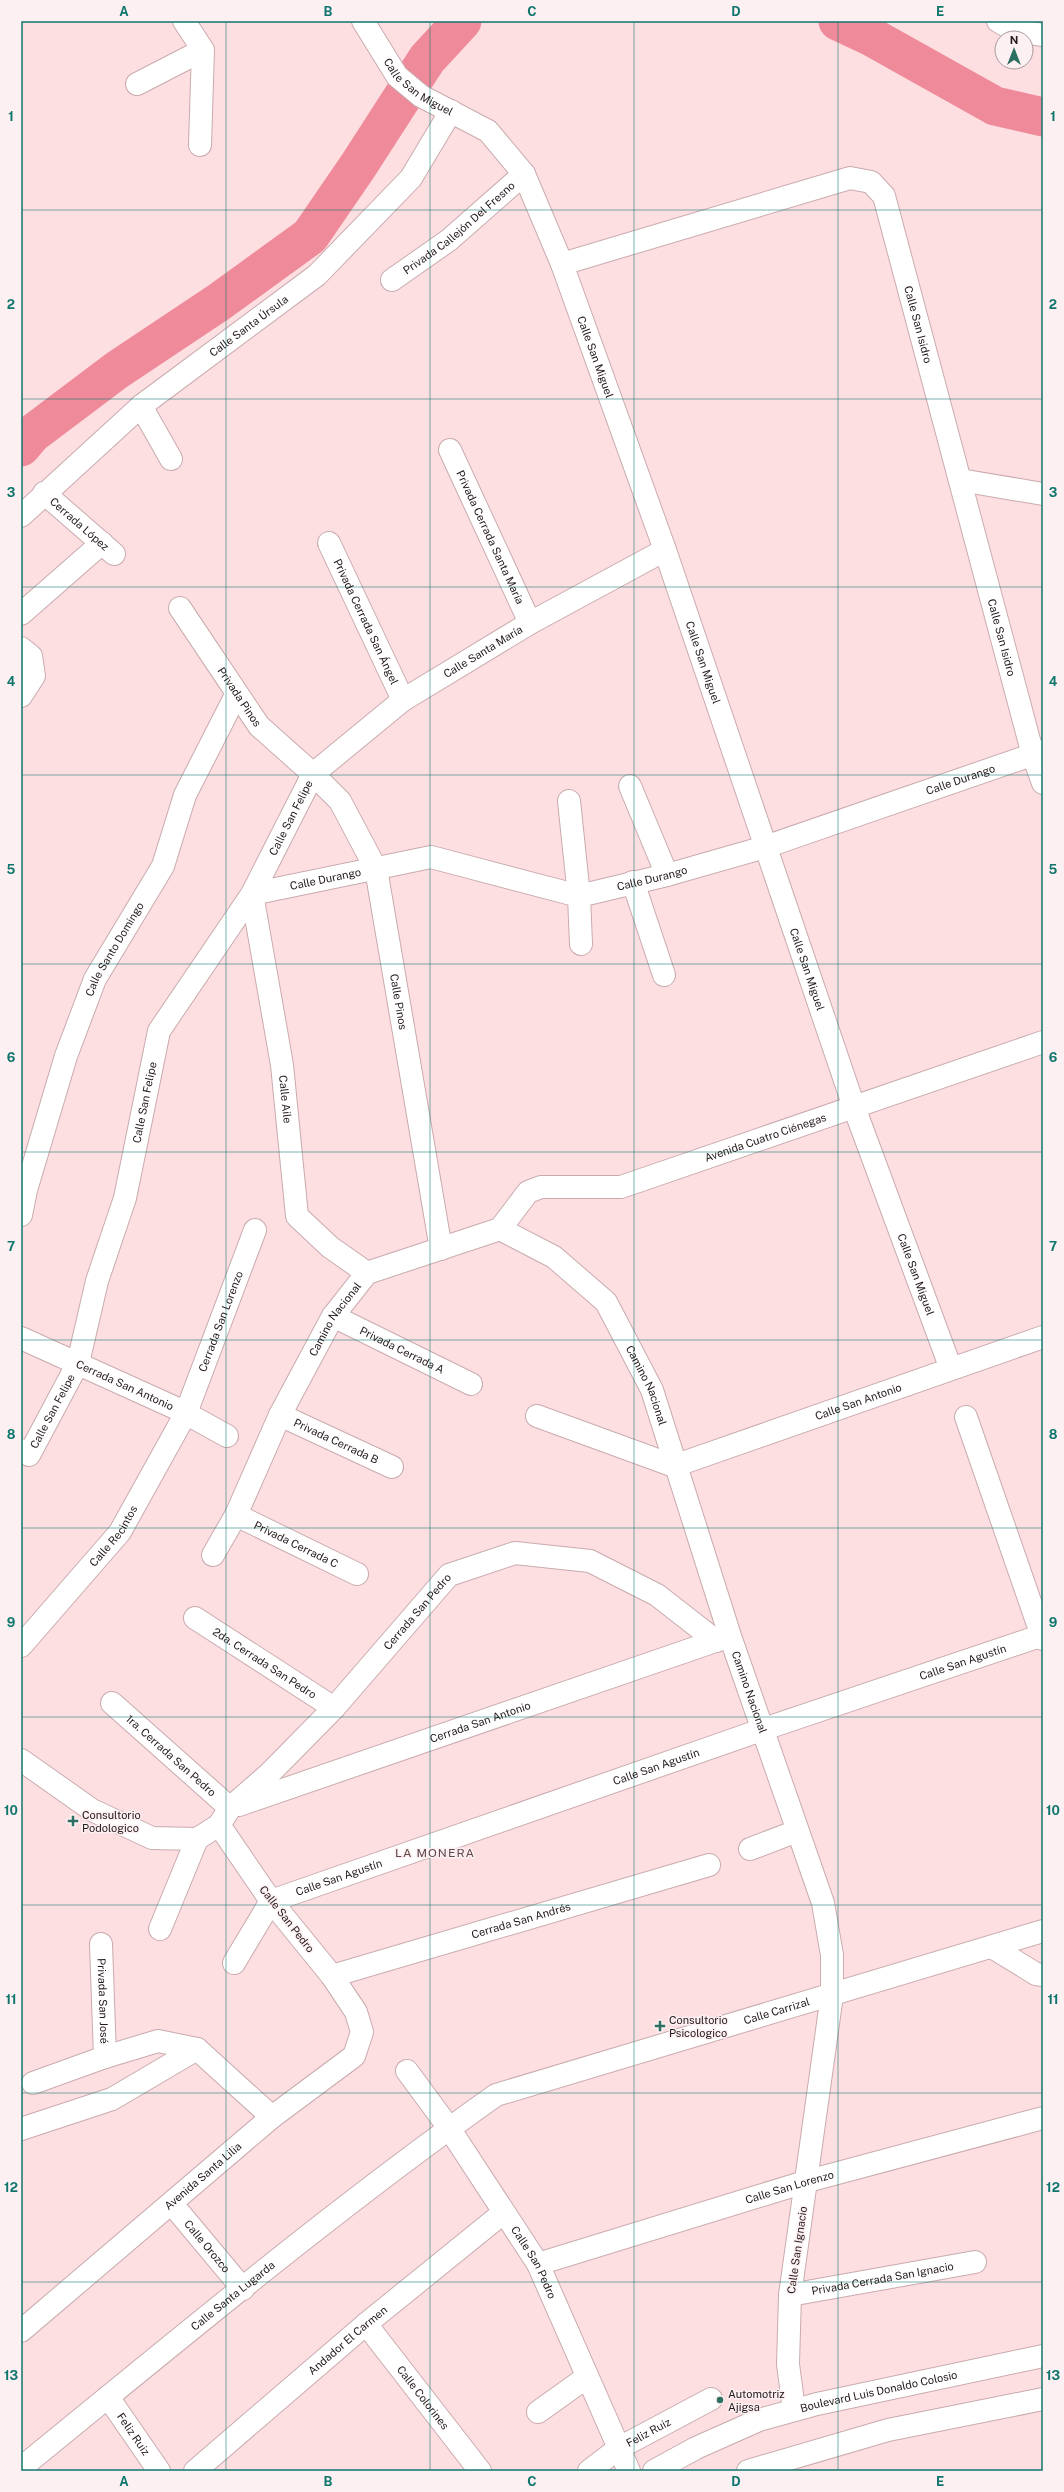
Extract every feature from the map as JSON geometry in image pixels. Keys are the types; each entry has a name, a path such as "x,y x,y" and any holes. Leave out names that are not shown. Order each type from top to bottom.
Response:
{"main road":[{"path":"184,21 203,50 200,145"},
{"name":"Calle San Miguel","path":"363,21 397,76 421,96 488,131 524,174 562,264 665,550 854,1108 951,1368"},
{"path":"998,21 1015,31 1043,35"},
{"path":"137,84 203,50"},
{"name":"Calle Santa Úrsula","path":"21,516 44,493 141,406 317,275 411,178 450,111"},
{"name":"Privada Callejón Del Fresno","path":"392,280 449,240 524,174"},
{"name":"Calle San Isidro","path":"562,264 850,178 871,182 884,196 960,480 1038,753 1043,783"},
{"path":"141,406 171,459"},
{"name":"Privada Cerrada Santa María","path":"450,450 530,623"},
{"path":"960,480 1043,494"},
{"name":"Cerrada López","path":"21,614 108,549 44,493"},
{"name":"Privada Cerrada San Ángel","path":"329,543 403,700"},
{"name":"Calle Santa María","path":"313,774 403,700 530,623 665,550"},
{"name":"Privada Pinos","path":"180,608 236,695 259,726 313,774"},
{"path":"21,648 30,656 34,676 21,696"},
{"name":"Calle Santo Domingo","path":"21,1215 26,1190 66,1056 95,979 163,866 185,795 236,695"},
{"name":"Calle Durango","path":"252,894 431,857 579,896 667,875 765,847 1038,753"},
{"name":"Calle Pinos","path":"313,774 340,801 376,869 441,1248"},
{"name":"Calle San Felipe","path":"25,1452 78,1363 97,1281 125,1198 159,1031 252,894 313,774"},
{"path":"630,786 667,875"},
{"path":"569,801 579,896 581,944"},
{"path":"633,882 664,975"},
{"name":"Calle Aile","path":"252,894 282,1065 297,1216 330,1247 366,1273"},
{"name":"Avenida Cuatro Ciénegas","path":"500,1229 528,1192 541,1188 621,1187 1043,1042"},
{"name":"Camino Nacional","path":"213,1555 236,1515 280,1415 333,1316 366,1273 500,1229 554,1257 606,1302 652,1390 723,1639 764,1728 797,1831 823,1903 832,1955 832,1995"},
{"name":"Cerrada San Lorenzo","path":"186,1413 255,1230"},
{"name":"Privada Cerrada A","path":"333,1316 471,1384"},
{"name":"Calle San Antonio","path":"674,1466 1043,1337"},
{"name":"Cerrada San Antonio","path":"21,1338 186,1413 227,1436"},
{"name":"Calle Recintos","path":"21,1646 120,1532 186,1413"},
{"name":"Privada Cerrada B","path":"280,1415 392,1468"},
{"path":"537,1416 674,1466"},
{"path":"966,1417 1043,1636"},
{"name":"Privada Cerrada C","path":"236,1515 357,1574"},
{"name":"Cerrada San Pedro","path":"224,1817 334,1708 449,1575 515,1553 590,1561 657,1595 723,1639"},
{"name":"2da. Cerrada San Pedro","path":"195,1618 334,1708"},
{"name":"Calle San Agustín","path":"271,1901 764,1728 1043,1636"},
{"name":"Cerrada San Antonio","path":"224,1817 723,1639"},
{"name":"1ra. Cerrada San Pedro","path":"112,1703 224,1817"},
{"path":"21,1760 92,1810 152,1838 197,1838"},
{"path":"160,1929 197,1838 224,1817"},
{"name":"Calle San Pedro","path":"224,1817 271,1901 332,1976 356,2012"},
{"path":"750,1849 797,1831"},
{"name":"Cerrada San Andrés","path":"332,1976 709,1865"},
{"path":"234,1963 271,1901"},
{"name":"Calle Carrizal","path":"449,2128 496,2095 992,1948 1043,1931"},
{"name":"Privada San José","path":"101,1944 105,2057"},
{"path":"992,1948 1036,1974 1043,1975"},
{"name":"Calle San Ignacio","path":"794,2410 788,2364 790,2295 808,2181 832,1995"},
{"name":"Avenida Santa Lilia","path":"21,2331 272,2118 354,2056 362,2032 356,2012"},
{"name":"Privada San José","path":"32,2083 105,2057 158,2041 197,2049"},
{"path":"21,2129 112,2098 197,2049 272,2118"},
{"name":"Calle San Pedro","path":"407,2071 449,2128 503,2213 538,2264 629,2471"},
{"name":"Calle San Lorenzo","path":"538,2264 808,2181 1043,2118"},
{"name":"Calle Santa Lugarda","path":"21,2468 243,2289 449,2128"},
{"name":"Calle Orozco","path":"172,2204 243,2289"},
{"name":"Andador El Carmen","path":"194,2471 366,2324 503,2213"},
{"name":"Privada Cerrada San Ignacio","path":"790,2295 975,2262"},
{"name":"Calle Colorines","path":"366,2324 480,2471"},
{"name":"Boulevard Luis Donaldo Colosio","path":"654,2471 696,2448 759,2420 794,2410 1043,2356"},
{"path":"538,2412 587,2377"},
{"name":"Feliz Ruiz","path":"108,2397 159,2471"},
{"name":"Feliz Ruiz","path":"588,2471 619,2448 711,2399"},
{"path":"748,2471 888,2430 1043,2399"}],"waterway":[{"path":"21,447 32,434 117,370 219,302 310,236 358,166 427,59 462,21"},
{"path":"838,21 870,36 995,106 1043,117"}],"place":[{"name":"Consultorio Podologico","path":"73,1821"},
{"name":"Consultorio Psicologico","path":"660,2026"},
{"name":"Automotriz Ajigsa","path":"720,2400"}],"district":[{"name":"LA MONERA","path":"435,1853"}]}
